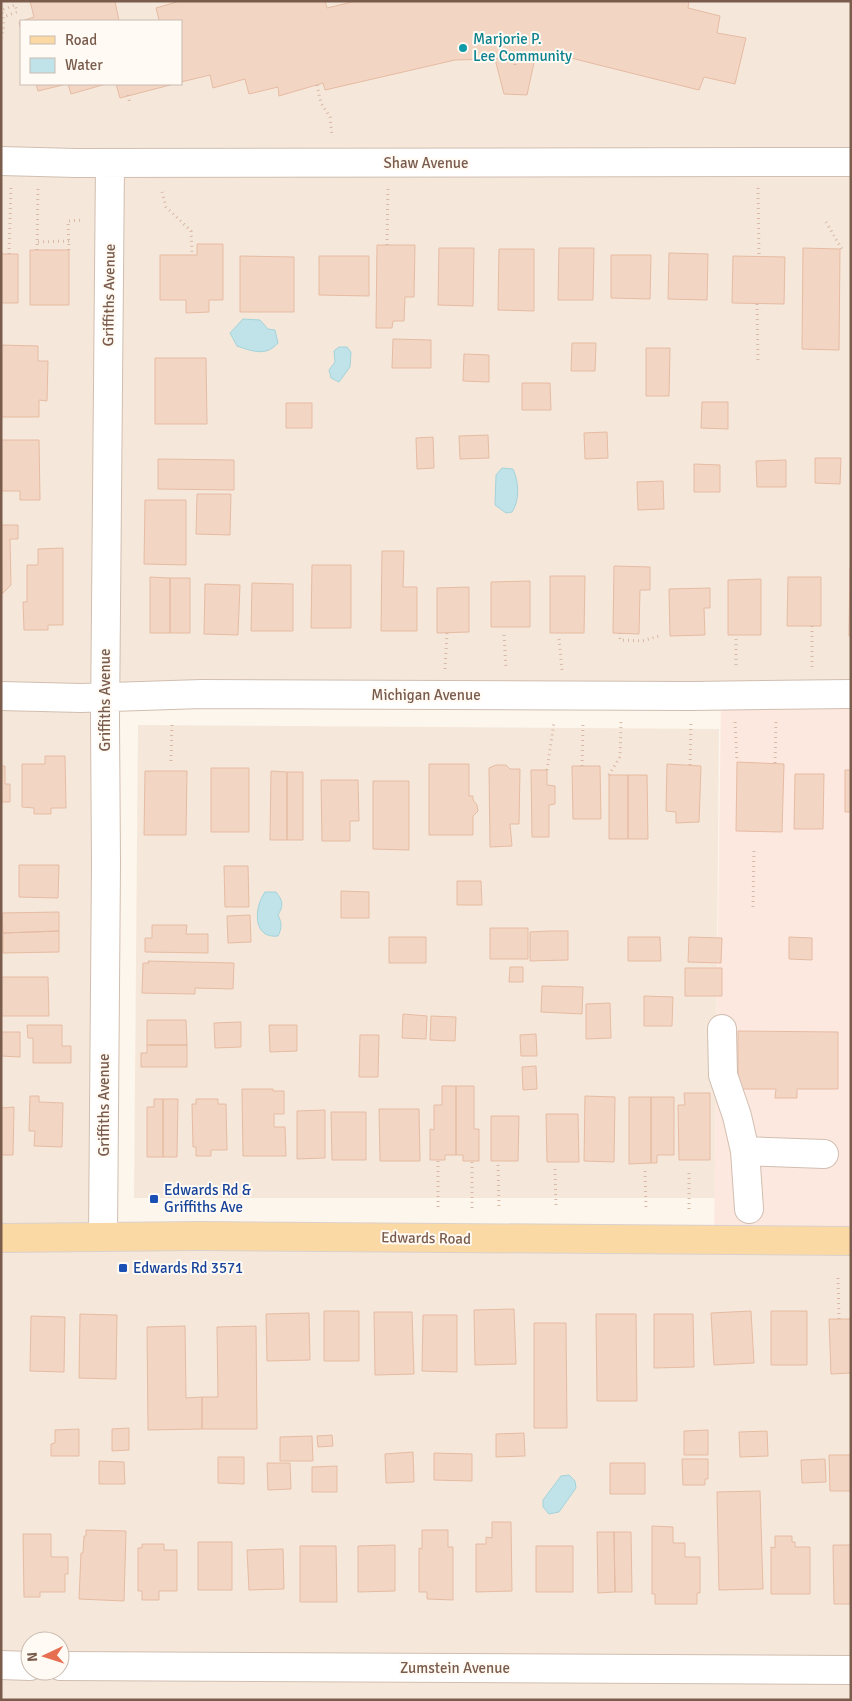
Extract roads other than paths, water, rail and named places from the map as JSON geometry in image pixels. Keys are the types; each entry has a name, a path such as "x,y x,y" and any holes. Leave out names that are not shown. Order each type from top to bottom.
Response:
{"main road":[{"name":"Edwards Road","path":"1,1238 200,1236 851,1241"}],"street":[{"name":"Shaw Avenue","path":"5,161 110,163 851,162"},
{"name":"Griffiths Avenue","path":"103,1237 110,163"},
{"name":"Michigan Avenue","path":"1,696 106,697 174,694 691,696 851,694"},
{"path":"722,1029 723,1075 737,1116 745,1150 749,1209"},
{"path":"745,1150 824,1154"},
{"path":"1,1665 20,1666"},
{"name":"Zumstein Avenue","path":"70,1666 851,1670"}],"water":[{"path":"243,319 260,320 268,329 275,330 278,343 269,350 259,352 237,346 230,333"},
{"path":"339,347 347,347 351,352 350,367 339,382 331,378 329,370 335,362 334,351"},
{"path":"502,468 513,469 517,485 515,507 512,512 506,513 495,505 496,475"},
{"path":"265,892 276,892 281,901 282,906 278,915 281,928 278,936 270,936 263,932 258,921 257,913 261,898"},
{"path":"569,1475 575,1481 576,1488 559,1512 549,1514 543,1507 543,1500 561,1476"}],"place":[{"name":"Marjorie P. Lee Community","path":"463,48"},
{"name":"Edwards Rd & Griffiths Ave","path":"154,1199"},
{"name":"Edwards Rd 3571","path":"123,1268"}]}
